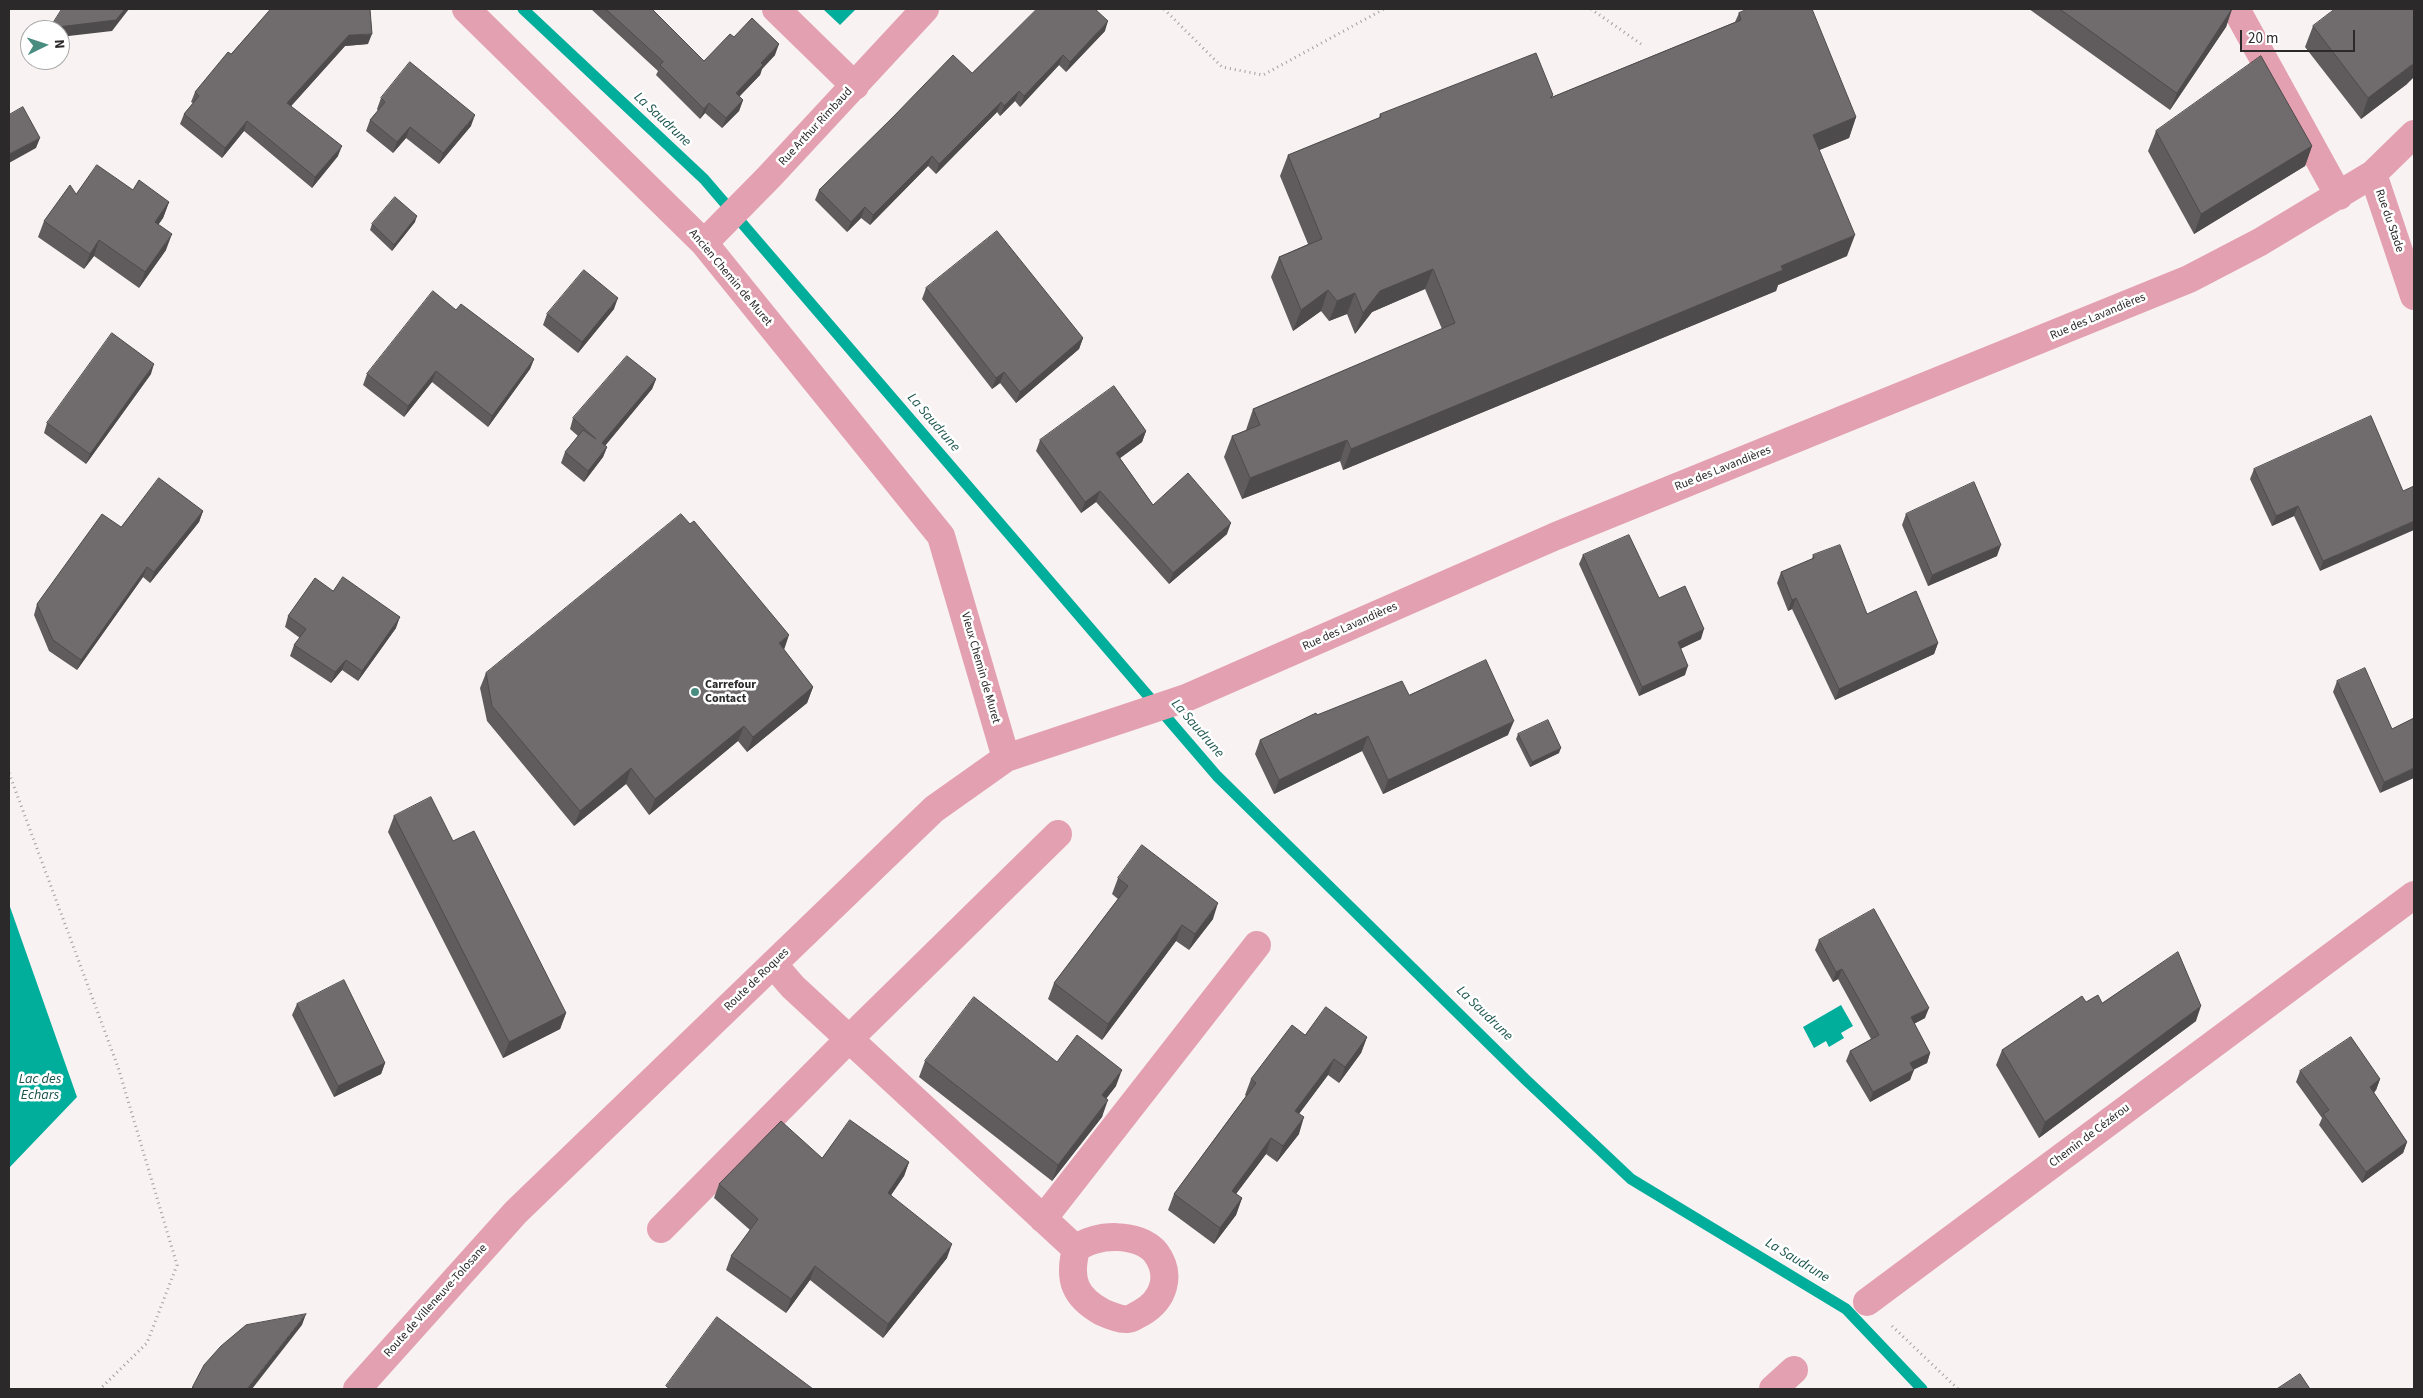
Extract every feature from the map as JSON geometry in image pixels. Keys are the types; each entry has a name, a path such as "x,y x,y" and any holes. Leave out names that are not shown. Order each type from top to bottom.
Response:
{"street":[{"name":"Ancien Chemin de Muret","path":"466,9 704,243 941,536 954,578"},
{"path":"776,9 855,86"},
{"name":"Rue Arthur Rimbaud","path":"704,243 855,86 925,9"},
{"path":"2236,9 2339,196"},
{"name":"Rue des Lavandières","path":"1006,758 1200,692 1556,536 2189,279 2260,242 2339,196 2373,174 2414,134"},
{"name":"Rue du Stade","path":"2373,174 2414,296"},
{"name":"Vieux Chemin de Muret","path":"954,578 1006,758"},
{"name":"Route de Roques","path":"516,1212 934,810 1006,758"},
{"path":"661,1229 849,1038 1058,834"},
{"name":"Chemin de Cézérou","path":"1867,1302 2414,895"},
{"path":"1043,1219 1257,945"},
{"path":"773,964 793,987 1076,1250"},
{"name":"Route de Villeneuve-Tolosane","path":"357,1389 516,1212"},
{"path":"1772,1389 1794,1370"}],"path":[{"path":"1164,9 1222,67 1263,75 1384,9"},
{"path":"1591,9 1641,44"},
{"path":"9,773 118,1067 177,1265 147,1343 100,1389"},
{"path":"1867,1302 1958,1389"}],"water":[{"path":"823,9 856,9 840,25"},
{"name":"Lac des Echars","path":"9,904 77,1097 9,1168"},
{"path":"1841,1005 1853,1026 1841,1033 1844,1038 1829,1047 1826,1041 1814,1048 1803,1027"}],"building":[{"path":"62,9 125,9 116,20 70,26 70,20 55,20"},
{"path":"271,9 370,9 372,34 349,35 287,103 342,146 315,177 247,121 225,148 184,114 199,96 195,92 228,52 231,54"},
{"path":"606,9 652,9 704,61 730,34 734,37 752,18 779,44 761,63 763,65 736,93 743,100 726,118 709,103 704,109 660,65 663,62"},
{"path":"1037,9 1095,9 1108,21 1070,62 1063,55 1024,96 1019,91 1004,106 1001,102 939,164 932,156 873,215 865,207 851,222 819,190 953,55 972,73"},
{"path":"1748,9 1812,9 1856,117 1813,135 1855,235 1781,266 1783,270 1351,449 1347,440 1250,478 1232,436 1260,425 1253,409 1455,323 1433,269 1380,291 1363,313 1355,293 1337,301 1328,290 1301,310 1279,257 1322,239 1288,155 1381,117 1380,114 1536,53 1553,95 1550,98 1741,20 1739,13"},
{"path":"2060,9 2232,9 2177,93"},
{"path":"2335,9 2414,9 2414,63 2368,98 2313,26"},
{"path":"2261,56 2312,146 2201,214 2156,131"},
{"path":"410,62 475,115 443,153 410,127 397,142 370,120 385,102 381,98"},
{"path":"23,107 40,138 9,154 9,115"},
{"path":"97,165 133,190 139,180 169,202 155,222 172,234 145,272 99,240 90,254 44,221 70,185 76,194"},
{"path":"395,197 417,216 394,245 372,224"},
{"path":"997,231 1083,338 1020,392 1004,372 996,378 926,288"},
{"path":"584,270 618,298 582,342 547,314"},
{"path":"433,291 456,310 461,304 534,359 492,416 436,371 408,406 367,374"},
{"path":"112,333 154,364 90,454 47,423"},
{"path":"627,356 656,379 602,443 607,447 588,471 565,452 583,430 596,439 573,418"},
{"path":"1114,386 1146,431 1116,453 1153,505 1188,473 1231,523 1173,573 1100,491 1085,502 1040,440"},
{"path":"2371,416 2403,491 2414,486 2414,521 2323,561 2298,506 2276,516 2254,469"},
{"path":"159,478 203,511 154,572 147,567 81,660 53,640 37,604 102,514 121,527"},
{"path":"1974,482 2001,545 1932,575 1906,514"},
{"path":"681,514 690,524 694,521 789,635 779,643 813,687 753,737 744,726 655,799 631,768 580,811 492,706 486,673"},
{"path":"1629,535 1659,598 1685,586 1704,629 1678,642 1688,666 1642,687 1583,555"},
{"path":"1840,545 1867,614 1916,591 1938,643 1839,689 1796,598 1792,600 1781,572 1814,558 1813,555"},
{"path":"343,577 400,617 362,671 346,660 335,672 294,645 306,629 288,616 315,578 333,591"},
{"path":"1486,660 1514,721 1388,780 1368,736 1279,780 1260,740 1316,713 1317,715 1402,681 1409,695"},
{"path":"2365,668 2392,729 2414,718 2414,768 2384,782 2337,681"},
{"path":"1548,720 1561,748 1532,762 1518,734"},
{"path":"431,797 453,841 474,831 566,1013 509,1042 394,816"},
{"path":"1142,845 1218,903 1195,934 1182,925 1108,1024 1054,983 1128,886 1118,878"},
{"path":"1874,909 1929,1008 1911,1017 1930,1053 1910,1063 1914,1070 1873,1092 1850,1051 1879,1035 1842,969 1836,972 1819,940"},
{"path":"2178,952 2201,1006 2045,1122 2002,1050 2082,996 2086,1002 2098,995 2102,1003"},
{"path":"344,980 385,1063 338,1086 297,1004"},
{"path":"974,997 1057,1062 1077,1035 1122,1070 1102,1095 1108,1100 1058,1165 925,1061"},
{"path":"1326,1007 1367,1037 1345,1067 1334,1059 1295,1111 1304,1117 1283,1146 1271,1138 1232,1191 1242,1198 1220,1228 1174,1194 1256,1083 1251,1079 1292,1025 1305,1035"},
{"path":"2351,1037 2380,1079 2370,1087 2407,1142 2366,1172 2323,1114 2329,1110 2300,1071"},
{"path":"850,1120 909,1162 888,1193 952,1244 888,1324 815,1266 791,1299 731,1256 758,1219 719,1184 781,1121 822,1158"},
{"path":"306,1314 247,1389 192,1389 204,1365 221,1346 246,1325"},
{"path":"717,1317 813,1389 670,1389 666,1386"},
{"path":"2300,1374 2310,1389 2277,1389"}],"waterway":[{"name":"La Saudrune","path":"523,9 704,179 1217,776 1526,1080 1631,1179 1846,1309 1922,1389"}],"place":[{"name":"Carrefour Contact","path":"695,692"}]}
